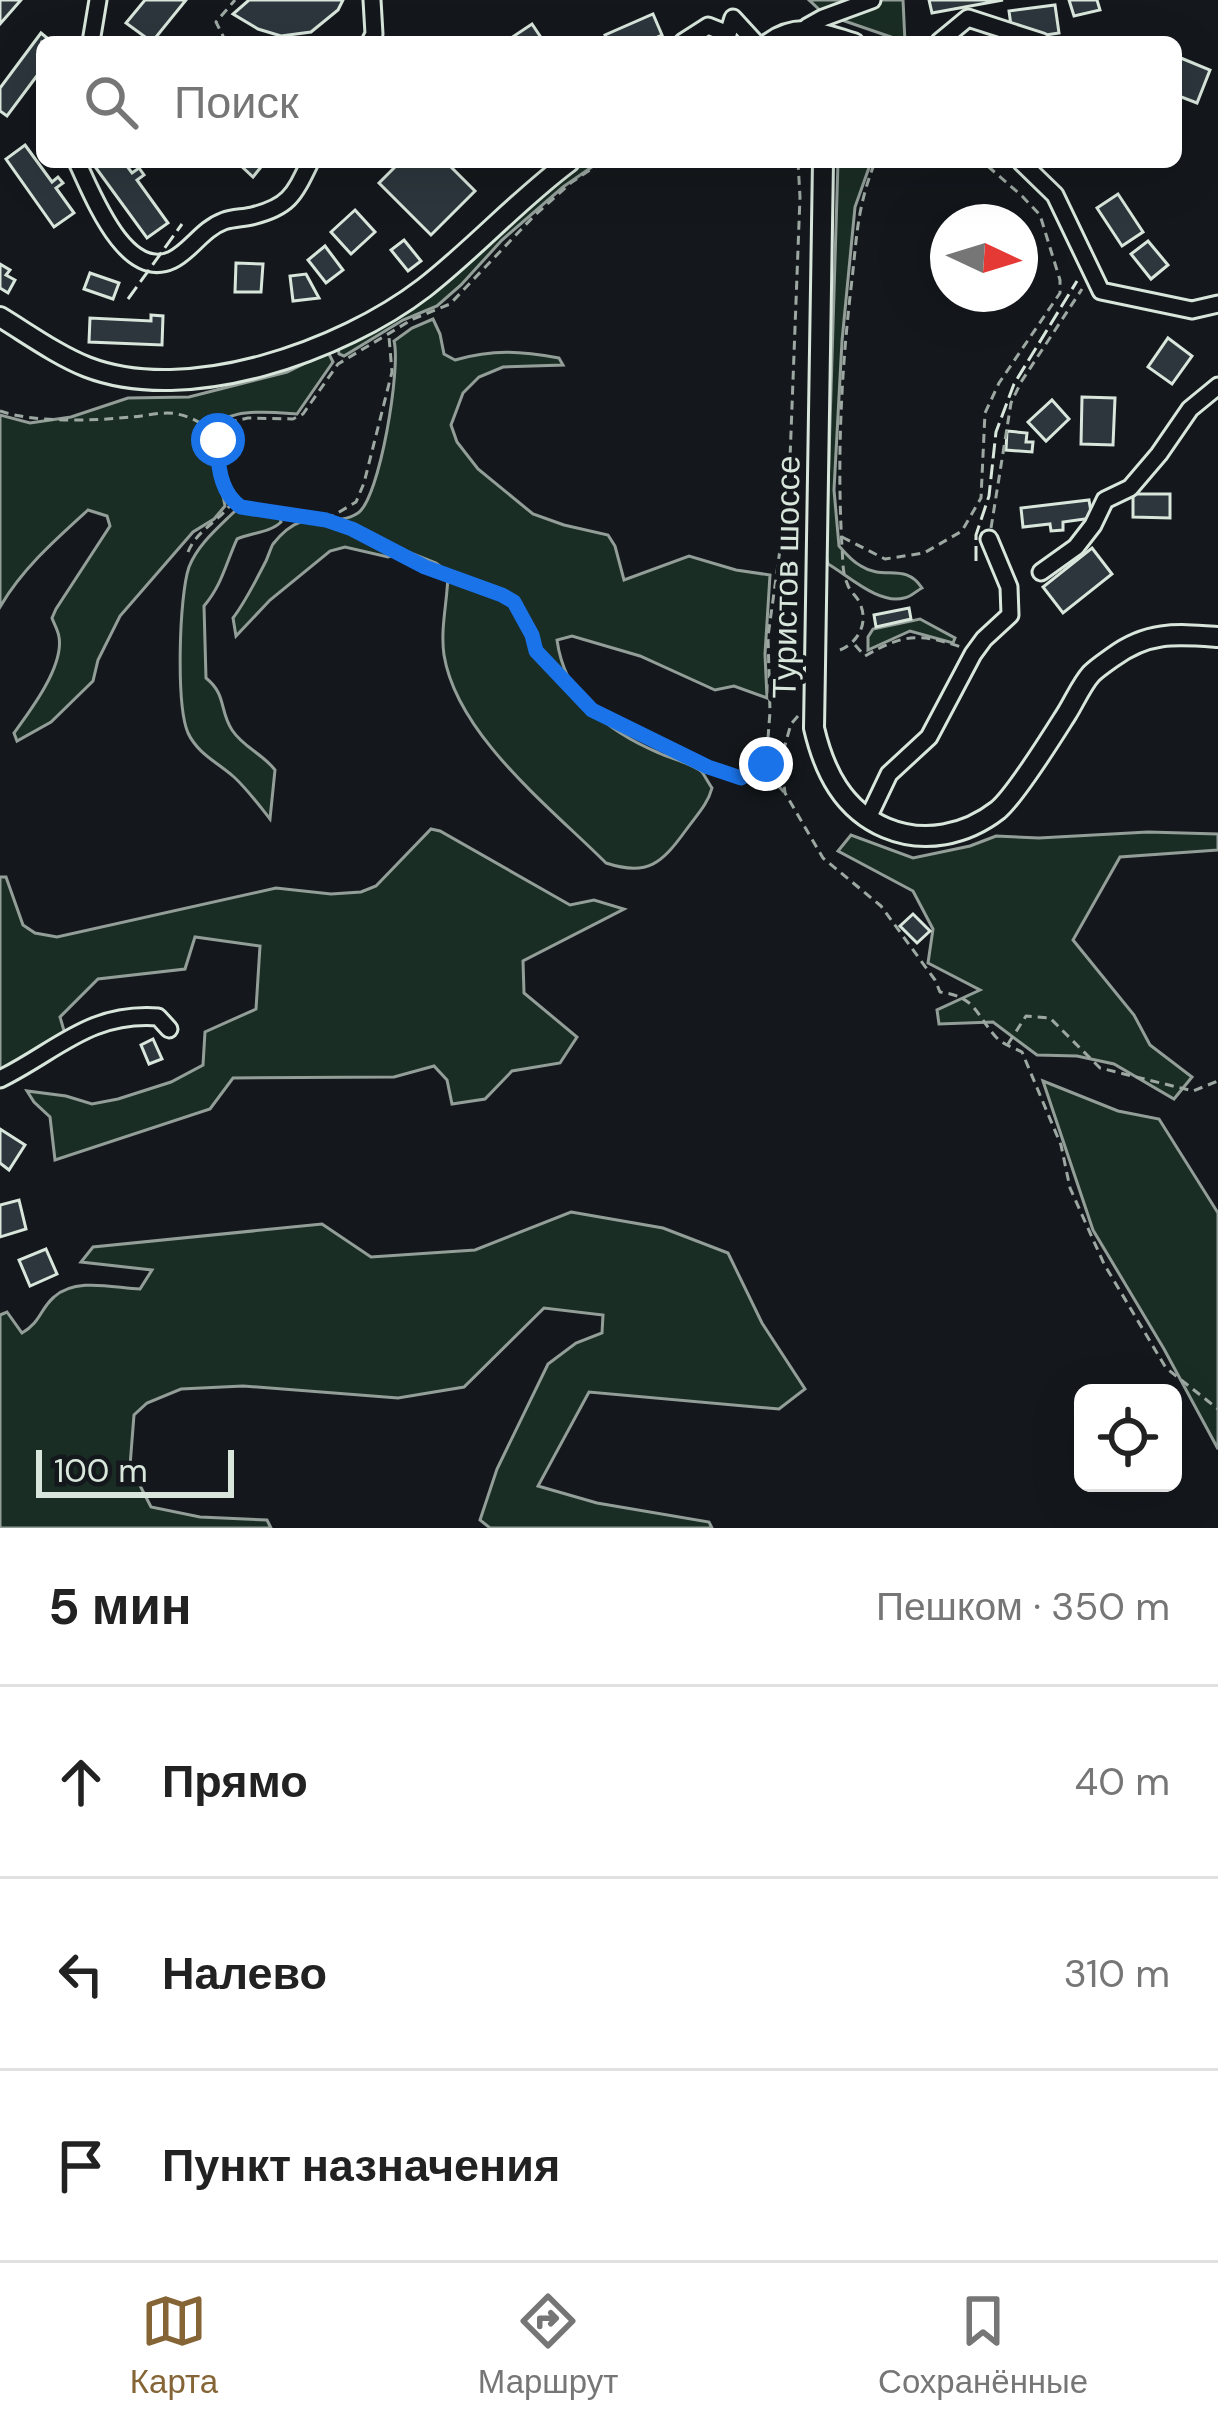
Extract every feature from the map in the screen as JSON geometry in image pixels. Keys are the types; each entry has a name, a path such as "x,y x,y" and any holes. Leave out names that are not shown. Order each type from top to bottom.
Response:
{"main road":[{"path":"0,317 88,367 138,380 190,381 243,371 318,347 392,312 562,168"},
{"name":"Туристов шоссе","path":"823,168 814,728 821,760 837,788 868,818"},
{"path":"868,818 911,836 946,835 974,825 1002,807 1091,674 1118,653 1148,637 1218,637"}],"street":[{"path":"93,36 98,0"},
{"path":"371,0 377,36"},
{"path":"776,36 872,0"},
{"path":"692,36 708,26 728,34 733,18 750,36"},
{"path":"946,36 968,18 1024,36"},
{"path":"807,27 836,36"},
{"path":"79,168 116,237 152,265 169,262 223,221 277,208 292,197 307,168"},
{"path":"1027,168 1055,195 1101,291 1192,310 1218,304"},
{"path":"1041,572 1076,547 1105,500 1130,488 1190,409 1218,386"},
{"path":"868,818 889,775 929,737 984,639 1010,615 1010,587 989,539"},
{"path":"0,1079 102,1022 158,1017 169,1029"}],"path":[{"path":"223,36 216,22 235,0"},
{"path":"593,168 534,216 450,304 413,319 338,364 303,414 293,419 248,418 226,426 218,440 222,478 232,502 241,507 326,520 514,602 536,651 592,710 708,767 741,778 766,764"},
{"path":"798,168 789,484 770,607 766,764 823,857 881,906 940,992 976,1007 998,1041 1022,1052 1060,1145 1070,1188 1104,1264 1166,1368 1218,1409"},
{"path":"840,650 854,644 860,633 862,608 844,577 839,484 845,335 857,220 873,168"},
{"path":"842,538 885,560 924,553 962,531 980,498 985,413 999,383 1060,293 1040,215 990,168"},
{"path":"989,539 1011,403 1092,273"},
{"path":"326,520 356,502 364,484 392,372 388,335"},
{"path":"0,412 36,420 172,412 193,418 218,440"},
{"path":"188,552 194,538 222,517 232,502"},
{"path":"854,644 865,656 910,636 959,646"},
{"path":"785,793 782,759 790,724 814,696"},
{"path":"1007,1045 1027,1016 1050,1018 1100,1068 1193,1091 1218,1081"}],"green space":[{"path":"809,0 903,0 905,36 888,36 824,14"},
{"path":"571,168 590,168 502,240 437,306 403,320 344,356 339,354 338,347"},
{"path":"838,168 869,168 855,207 842,341 834,490 839,546 870,570 909,576 922,588 904,598 885,597 828,564"},
{"path":"433,319 444,354 455,360 519,353 559,358 563,365 503,367 479,377 463,393 451,425 457,442 478,469 533,514 608,535 624,580 689,556 770,575 767,698 734,686 715,690 640,656 572,636 557,640 569,679 592,710 622,734 698,769 712,788 705,805 653,864 633,868 606,863 486,741 452,685 443,634 448,572 436,563 406,551 388,557 345,547 330,551 270,600 236,636 233,618 273,544 285,531 308,520 348,518 366,502 387,431 394,341"},
{"path":"328,352 333,362 297,414 241,414 218,424 212,449 225,506 193,532 120,616 93,681 51,722 17,741 14,733 56,661 59,637 52,618 110,526 107,516 88,510 29,567 0,607 0,415 30,423 71,417 128,398 189,397 287,372"},
{"path":"236,510 280,518 281,522 237,539 204,606 206,678 217,690 232,730 275,770 270,819 239,782 202,752 184,719 181,625 189,567 203,543"},
{"path":"920,619 955,638 953,643 910,631 868,650 873,629"},
{"path":"431,829 570,905 594,900 624,909 523,961 524,993 577,1037 560,1063 512,1071 485,1099 452,1104 447,1080 434,1066 394,1077 233,1078 210,1109 55,1160 50,1117 27,1091 92,1104 171,1082 203,1065 205,1032 256,1009 260,946 195,937 185,969 98,979 60,1017 65,1034 0,1073 0,877 6,877 23,925 57,937 276,888 361,892 376,886"},
{"path":"1218,834 1218,850 1120,857 1073,940 1134,1015 1150,1045 1192,1077 1174,1099 1114,1064 1077,1056 1037,1055 993,1022 939,1024 937,1010 980,990 928,963 933,929 913,891 838,851 851,835 913,858 996,836"},
{"path":"1043,1081 1118,1111 1159,1119 1218,1213 1218,1449 1093,1230"},
{"path":"571,1212 663,1228 728,1253 762,1323 805,1389 779,1409 589,1392 538,1486 597,1503 709,1522 712,1528 490,1528 480,1520 497,1469 548,1364 576,1343 602,1333 603,1315 544,1308 464,1387 398,1398 243,1386 181,1389 147,1403 134,1415 130,1466 151,1507 200,1517 267,1520 271,1528 0,1528 0,1315 7,1312 22,1333 63,1291 96,1285 140,1289 152,1270 81,1262 93,1247 322,1224 371,1257 475,1250"}],"building":[{"path":"0,0 21,0 0,24"},
{"path":"145,0 186,0 157,36 144,36 126,23"},
{"path":"249,0 343,0 311,32 281,36 233,14"},
{"path":"929,0 1003,0 932,13"},
{"path":"1069,0 1097,0 1100,10 1074,16"},
{"path":"1055,5 1059,33 1012,36 1009,11"},
{"path":"653,14 662,35 605,36"},
{"path":"532,24 540,36 514,36"},
{"path":"36,40 36,77 7,116 0,111 0,88"},
{"path":"1182,58 1210,70 1197,103 1182,97"},
{"path":"25,145 36,168 42,168 52,182 58,177 63,183 56,188 74,213 54,227 6,159"},
{"path":"96,168 128,168 132,173 139,168 144,175 137,180 168,223 147,238"},
{"path":"394,168 452,168 475,191 431,235 379,183"},
{"path":"1118,194 1143,232 1122,246 1097,208"},
{"path":"355,210 375,232 351,254 331,232"},
{"path":"404,240 421,261 408,271 391,250"},
{"path":"1148,241 1168,265 1151,279 1131,254"},
{"path":"325,246 343,270 326,283 308,260"},
{"path":"236,263 263,264 261,292 235,292"},
{"path":"0,264 15,280 8,293 0,288"},
{"path":"90,273 119,283 113,299 84,289"},
{"path":"306,274 319,298 293,301 290,276"},
{"path":"151,315 163,316 162,345 89,342 90,318 151,321"},
{"path":"1168,338 1192,356 1172,384 1148,367"},
{"path":"1082,397 1115,398 1113,445 1081,444"},
{"path":"1052,400 1069,419 1046,441 1028,422"},
{"path":"1007,431 1027,433 1032,452 1006,450"},
{"path":"1133,494 1170,494 1170,518 1133,517"},
{"path":"1089,500 1092,518 1063,522 1063,530 1051,531 1050,524 1023,527 1021,508"},
{"path":"1092,548 1112,574 1063,613 1043,587"},
{"path":"909,608 911,619 876,627 874,615"},
{"path":"913,914 930,931 917,943 900,926"},
{"path":"153,1039 162,1059 149,1064 141,1045"},
{"path":"0,1129 25,1145 9,1170 0,1163"},
{"path":"19,1200 26,1229 0,1237 0,1205"},
{"path":"46,1249 57,1274 30,1286 19,1260"}],"fence":[{"path":"128,299 182,224"},
{"path":"976,561 976,535 989,496 996,432 1014,384 1077,281"}],"route":[{"path":"218,440 222,478 232,502 326,520 373,538 454,580 502,595 514,602 536,651 592,710 708,767 741,778 766,764"}]}
